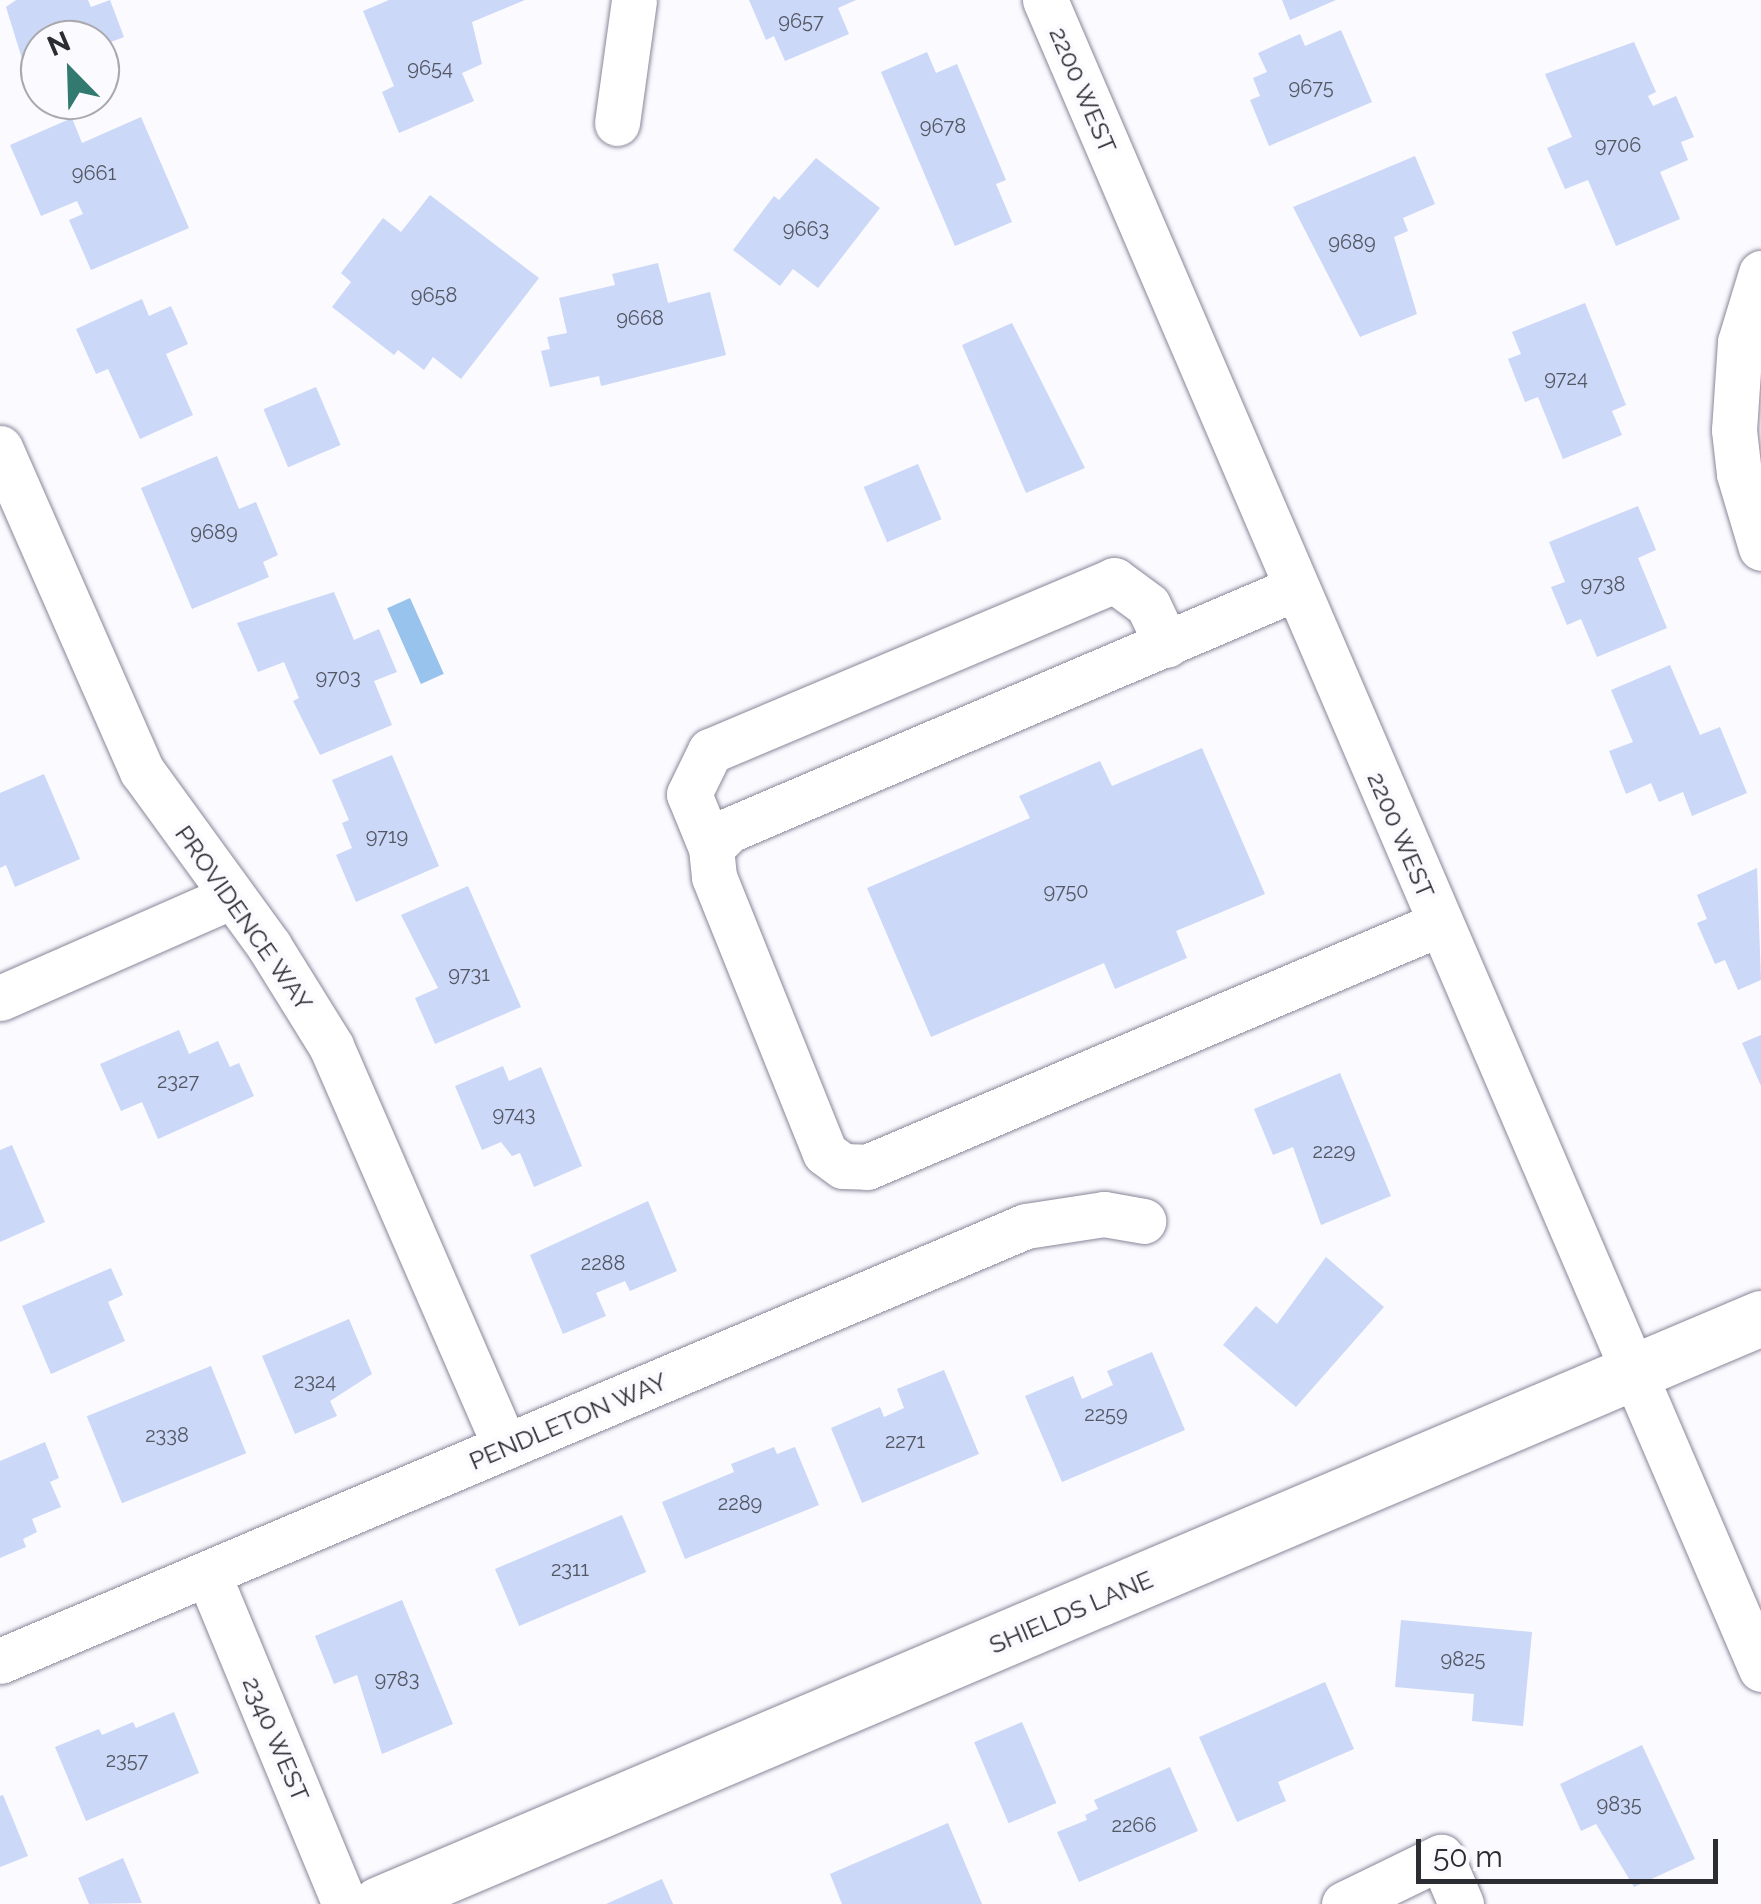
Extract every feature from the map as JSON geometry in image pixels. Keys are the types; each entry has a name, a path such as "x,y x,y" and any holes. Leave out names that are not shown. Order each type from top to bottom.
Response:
{"main road":[{"name":"SHIELDS LANE","path":"380,1904 1761,1318"}],"street":[{"path":"617,123 634,0"},
{"name":"2200 WEST","path":"1044,0 1761,1669"},
{"path":"1761,273 1734,386 1739,474 1761,548"},
{"name":"PROVIDENCE WAY","path":"0,448 142,771 232,896 330,1046 505,1448"},
{"path":"1167,645 1148,605 1114,580 710,751 689,794 711,848 714,877 825,1153 843,1166 866,1166 1439,924"},
{"path":"711,848 729,830 1296,588"},
{"path":"0,998 232,896"},
{"name":"PENDLETON WAY","path":"0,1662 1026,1226 1104,1214 1143,1220"},
{"name":"2340 WEST","path":"208,1574 345,1904"},
{"path":"1344,1904 1442,1857 1462,1904"}],"water":[{"path":"410,598 444,674 421,684 387,608"}],"building":[{"path":"16,0 88,0 91,7 110,0 118,20 20,20 20,52 6,7"},
{"path":"389,0 525,0 472,22 482,64 462,73 474,101 399,133 382,92 394,86 363,11"},
{"path":"749,0 856,0 838,8 849,34 785,61 774,36 766,40"},
{"path":"1282,0 1336,0 1290,20"},
{"path":"1341,30 1372,102 1269,146 1250,100 1260,96 1253,78 1267,72 1258,53 1300,34 1305,46"},
{"path":"1634,42 1656,92 1648,96 1653,106 1676,96 1694,137 1681,142 1688,160 1660,172 1680,219 1616,246 1588,180 1565,189 1547,148 1572,137 1545,74"},
{"path":"927,52 936,73 957,64 1006,180 996,184 1012,222 955,246 881,72"},
{"path":"141,117 189,228 91,270 69,220 83,214 77,201 41,216 10,145 67,120 73,120 82,143"},
{"path":"1415,156 1435,204 1403,218 1408,231 1394,237 1417,314 1360,337 1293,207"},
{"path":"816,158 880,208 818,288 793,269 780,286 733,250 774,196 779,200"},
{"path":"430,195 539,278 461,379 433,357 424,370 398,350 394,355 332,307 351,282 341,273 383,218 401,232"},
{"path":"658,263 668,303 710,292 726,355 601,386 599,376 550,387 541,351 550,349 547,337 567,333 559,298 615,285 612,274"},
{"path":"142,299 149,316 171,306 188,344 166,354 193,415 140,439 108,369 96,374 76,329"},
{"path":"1585,303 1626,405 1612,411 1622,435 1563,459 1538,397 1525,402 1508,359 1521,354 1512,332"},
{"path":"1012,323 1085,468 1026,493 962,345"},
{"path":"316,387 341,445 288,467 264,409"},
{"path":"217,456 239,509 256,502 278,555 263,562 269,577 192,609 141,488"},
{"path":"918,464 941,519 887,542 864,487"},
{"path":"1638,506 1656,550 1638,558 1667,628 1597,657 1581,619 1567,625 1551,587 1565,582 1549,542"},
{"path":"334,592 354,640 379,629 397,672 374,681 392,725 320,755 293,701 299,698 284,662 258,672 237,623"},
{"path":"1670,665 1700,735 1720,727 1747,793 1692,816 1683,792 1659,802 1651,783 1626,794 1609,751 1633,742 1611,690"},
{"path":"1202,748 1265,894 1176,931 1187,958 1115,989 1104,963 931,1037 867,888 1030,818 1019,796 1100,761 1112,786"},
{"path":"392,755 439,866 356,902 336,855 352,848 342,823 349,820 332,780"},
{"path":"44,774 80,859 15,887 6,865 0,868 0,793"},
{"path":"1757,868 1761,980 1738,990 1725,960 1715,964 1697,923 1707,919 1697,895"},
{"path":"468,886 521,1007 435,1044 415,998 438,988 401,915"},
{"path":"179,1030 189,1054 218,1041 230,1067 239,1063 254,1096 158,1139 142,1102 121,1111 100,1064"},
{"path":"1761,1035 1761,1086 1742,1043"},
{"path":"503,1066 509,1081 541,1067 582,1166 534,1187 520,1153 512,1156 501,1142 482,1150 455,1086"},
{"path":"1340,1073 1391,1196 1321,1225 1293,1147 1273,1155 1254,1109"},
{"path":"12,1145 45,1222 0,1242 0,1150"},
{"path":"648,1201 677,1271 630,1291 625,1281 596,1293 606,1316 563,1334 530,1255"},
{"path":"1326,1257 1384,1307 1296,1407 1223,1345 1256,1306 1277,1324"},
{"path":"111,1268 123,1295 108,1302 125,1341 51,1374 22,1306"},
{"path":"349,1319 372,1374 330,1401 337,1416 295,1434 262,1356"},
{"path":"1152,1352 1185,1430 1062,1482 1025,1396 1073,1376 1082,1399 1113,1385 1107,1371"},
{"path":"211,1366 246,1453 122,1503 87,1416"},
{"path":"944,1370 979,1454 862,1503 831,1428 880,1407 884,1417 904,1408 897,1389"},
{"path":"45,1442 59,1478 50,1482 61,1507 32,1519 37,1532 23,1539 26,1547 0,1558 0,1461"},
{"path":"774,1447 777,1454 795,1447 819,1505 685,1559 662,1502 734,1472 731,1464"},
{"path":"622,1515 646,1572 519,1626 495,1569"},
{"path":"402,1600 453,1724 382,1754 357,1675 334,1684 315,1636"},
{"path":"1401,1620 1532,1632 1523,1726 1472,1721 1474,1694 1395,1687"},
{"path":"1325,1682 1354,1749 1278,1782 1286,1801 1237,1822 1199,1737"},
{"path":"174,1712 199,1773 86,1821 55,1747 99,1729 102,1735 133,1722 136,1728"},
{"path":"1022,1722 1056,1803 1009,1823 974,1742"},
{"path":"1642,1745 1695,1859 1634,1887 1596,1824 1581,1831 1560,1784"},
{"path":"1170,1767 1198,1831 1079,1882 1057,1832 1087,1820 1085,1815 1098,1809 1094,1800"},
{"path":"3,1795 28,1856 0,1867 0,1796"},
{"path":"948,1823 982,1904 842,1904 830,1874"},
{"path":"123,1858 142,1903 89,1904 78,1878"},
{"path":"662,1879 673,1904 606,1904"}]}
